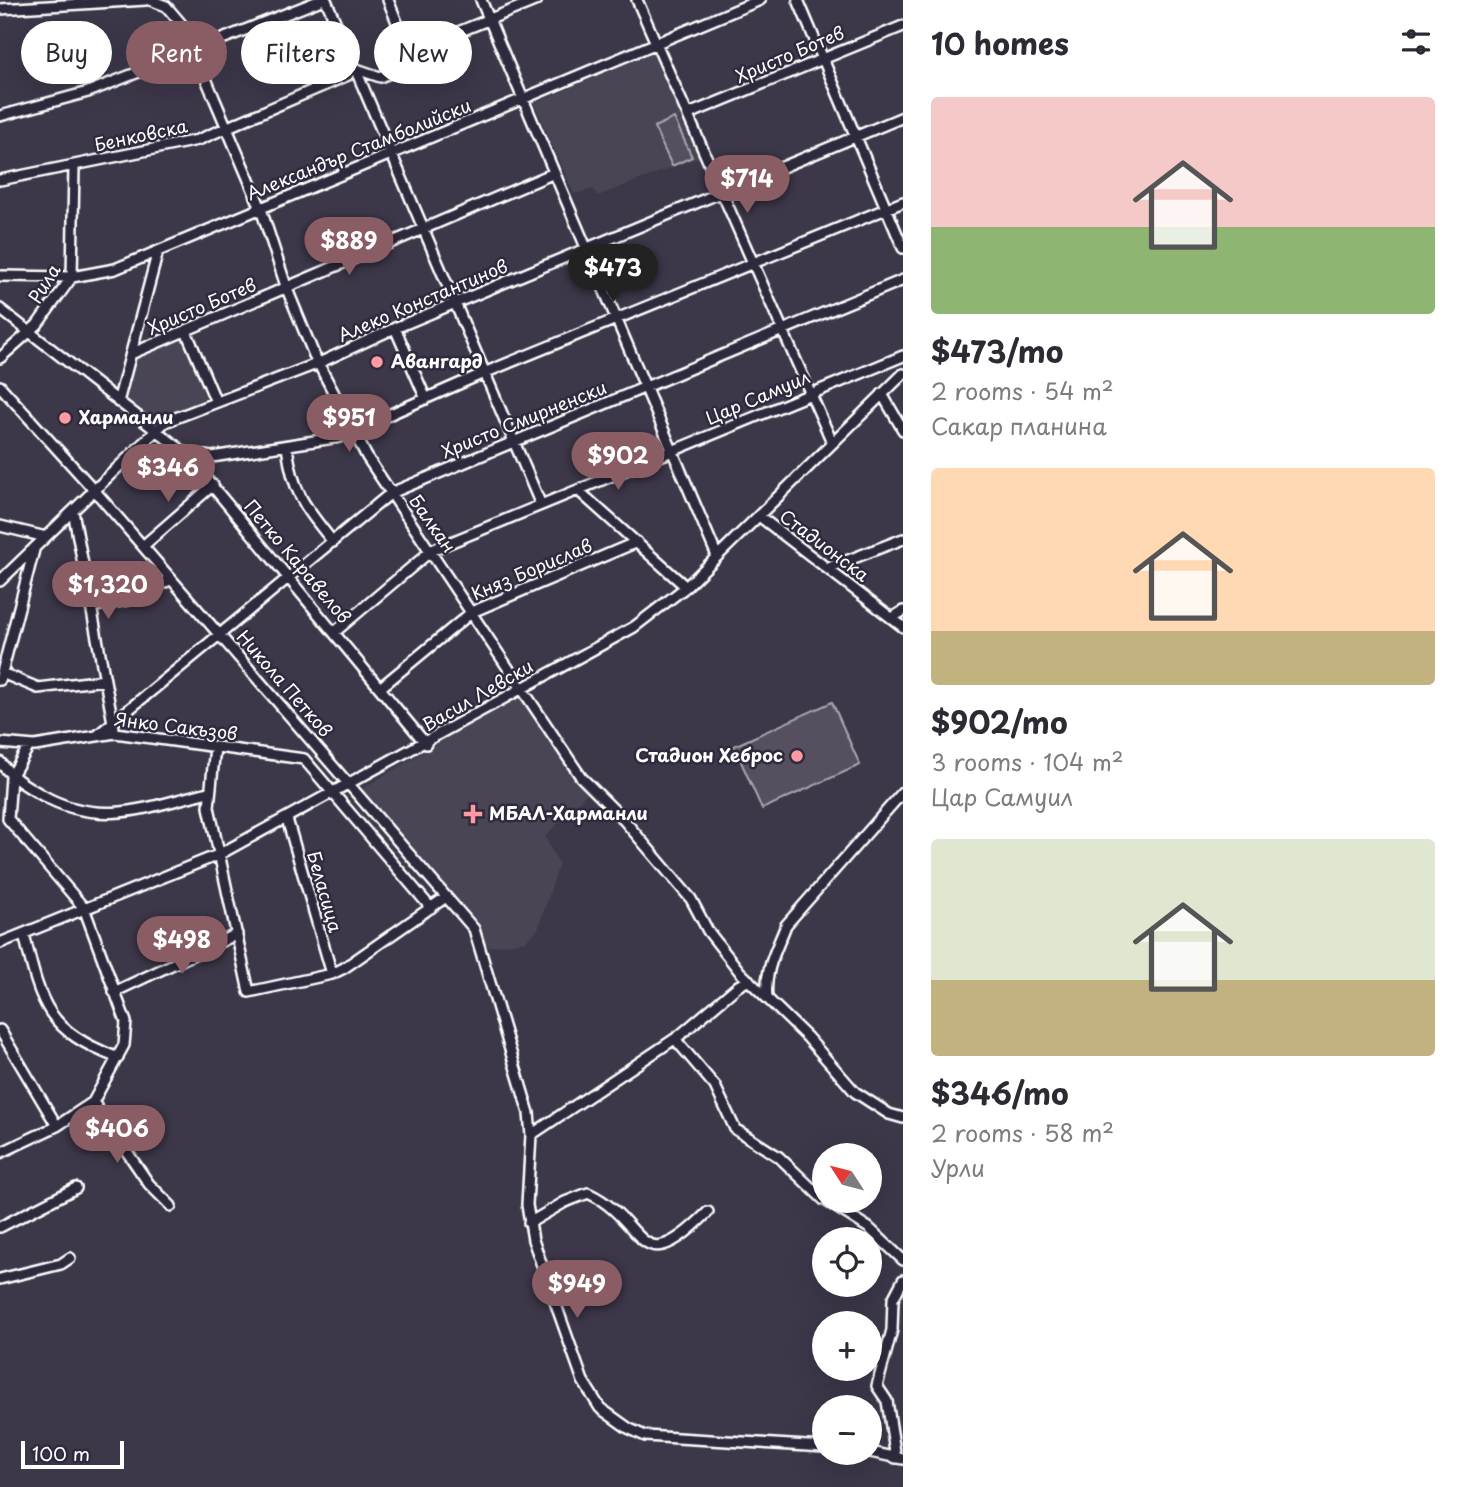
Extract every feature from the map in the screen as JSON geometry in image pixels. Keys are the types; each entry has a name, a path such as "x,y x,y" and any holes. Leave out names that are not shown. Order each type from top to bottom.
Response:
{"street":[{"path":"0,9 148,0"},
{"name":"Балкан","path":"148,0 158,1 173,11 178,21"},
{"path":"227,39 324,0 333,21"},
{"path":"388,0 396,21"},
{"path":"481,0 717,556"},
{"path":"472,26 537,0"},
{"path":"637,0 832,442"},
{"name":"Александър Стамболийски","path":"0,276 72,277 101,274 760,0"},
{"path":"798,0 903,248"},
{"name":"Христо Ботев","path":"689,114 903,26"},
{"path":"0,116 77,96 126,78"},
{"path":"360,81 541,505"},
{"name":"Балкан","path":"209,84 260,206 287,289 319,363 354,432 391,493 432,550 570,763 623,819 691,899 708,931 749,980 855,1092 889,1114 903,1118"},
{"name":"Бенковска","path":"0,180 198,140 327,84"},
{"name":"Алеко Константинов","path":"0,581 165,422 319,363 395,328 903,117"},
{"name":"Рила","path":"0,358 29,333 72,277 74,166"},
{"name":"Христо Ботев","path":"133,353 554,173"},
{"path":"185,453 200,458 287,447 354,432 484,373 903,202"},
{"path":"118,402 158,251"},
{"name":"Христо Смирненски","path":"99,734 115,729 289,576 391,493 903,280"},
{"name":"Петко Каравелов","path":"0,309 185,453 336,631 426,744"},
{"path":"395,328 426,399"},
{"path":"186,331 216,402"},
{"name":"Цар Самуил","path":"336,631 432,550 541,505 580,492 903,356"},
{"name":"Васил Левски","path":"0,943 218,855 426,744 522,688 634,628 686,587 903,373"},
{"name":"Никола Петков","path":"0,386 95,491 474,929 505,1025 528,1113 531,1135 529,1223"},
{"path":"882,394 903,430"},
{"path":"287,447 292,479 298,495 333,542"},
{"path":"143,546 213,485"},
{"path":"580,492 686,587"},
{"path":"73,511 115,729"},
{"name":"Стадионска","path":"759,516 903,627"},
{"path":"0,526 46,537"},
{"path":"828,568 903,539"},
{"name":"Княз Борислав","path":"380,688 472,612 637,542"},
{"path":"34,548 1,677 37,688 105,680"},
{"path":"90,607 137,598 171,579"},
{"path":"892,618 903,611"},
{"name":"Янко Сакъзов","path":"115,729 215,747 304,759"},
{"name":"Янко Сакъзов","path":"0,743 29,746 99,734"},
{"path":"0,1153 57,1126 93,1102 118,1058 127,1032 84,908 4,821 11,777 29,746"},
{"path":"215,747 208,792 218,855 249,992 332,974 357,961 446,897"},
{"path":"317,747 304,759 432,908"},
{"path":"0,762 11,777 60,804 103,813 123,813 208,792"},
{"path":"767,997 768,967 781,944 786,925 903,792"},
{"name":"Беласица","path":"287,819 332,974"},
{"path":"24,934 37,987 59,1025 86,1045 118,1058"},
{"path":"114,992 237,934"},
{"path":"531,1135 675,1039 738,986 749,980"},
{"path":"0,1030 57,1126"},
{"path":"675,1039 715,1086 735,1129 779,1157 812,1188"},
{"path":"93,1102 149,1184 171,1206"},
{"path":"0,1227 76,1188"},
{"path":"708,1212 667,1246 657,1247 644,1240 588,1194 565,1202 529,1223 583,1381 600,1408 613,1419 645,1436 812,1446"},
{"path":"845,1213 869,1228 903,1260"},
{"path":"0,1279 61,1264 70,1258"},
{"path":"882,1454 900,1458 887,1401 877,1385 892,1330 893,1299 903,1280"}],"shaded area":[{"path":"657,51 702,156 598,196 593,189 574,194 534,103"},
{"path":"674,118 692,157 672,166 654,127"},
{"path":"186,334 206,402 156,423 121,397 138,351"},
{"name":"МБАЛ-Харманли","path":"521,694 589,791 545,837 559,864 538,929 526,941 484,948 475,925 358,791"},
{"name":"Стадион Хеброс","path":"832,702 860,765 762,809 734,746"}],"place":[{"name":"Авангард","path":"377,362"},
{"name":"Харманли","path":"65,418"},
{"name":"Стадион Хеброс","path":"797,756"},
{"name":"МБАЛ-Харманли","path":"473,814"}]}
